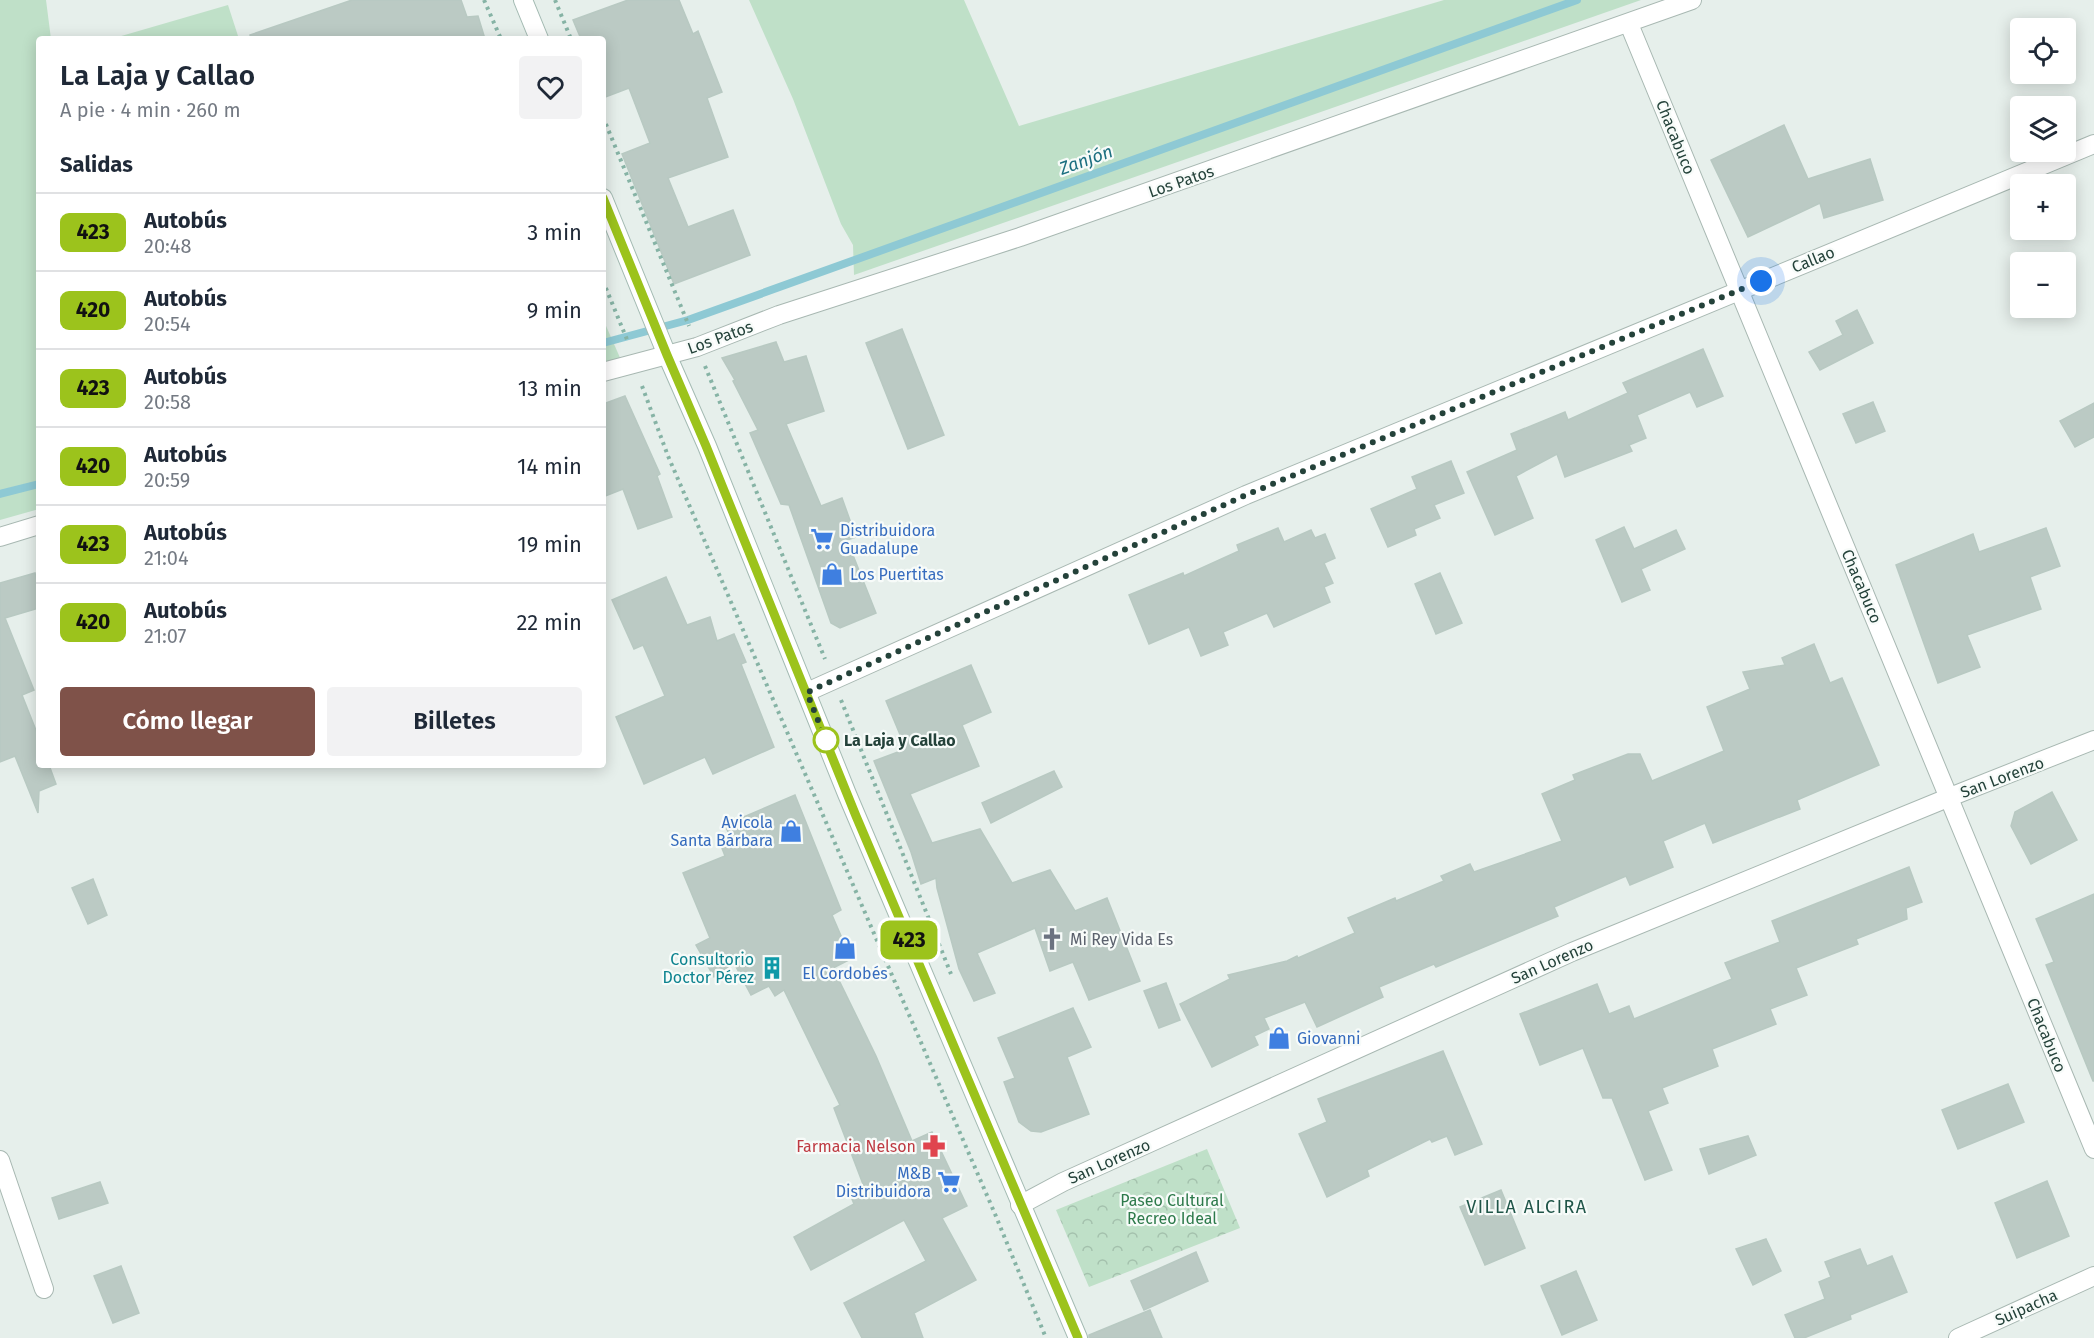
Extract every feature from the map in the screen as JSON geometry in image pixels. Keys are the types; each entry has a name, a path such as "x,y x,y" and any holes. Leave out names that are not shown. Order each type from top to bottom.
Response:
{"street":[{"path":"523,0 538,36"},
{"name":"Los Patos","path":"606,371 667,355 695,342 1031,233 1692,0"},
{"name":"Chacabuco","path":"1629,24 2094,1149"},
{"name":"Callao","path":"807,693 1246,495 2094,144"},
{"path":"606,205 870,849 1078,1338"},
{"path":"0,537 36,526"},
{"name":"San Lorenzo","path":"1020,1204 1063,1182 1572,952 2094,740"},
{"path":"0,1160 44,1289"},
{"name":"Suipacha","path":"1958,1338 2094,1276"}],"path":[{"path":"484,0 500,36"},
{"path":"555,0 570,36"},
{"path":"606,124 834,680 952,976"},
{"path":"606,289 626,337 668,456 995,1214 1046,1338"}],"green space":[{"path":"0,0 46,0 51,36 36,36 36,510 0,520"},
{"path":"749,0 964,0 1019,126 1444,0 1641,0 854,275 853,245 841,224 793,99"},
{"path":"228,5 238,36 121,36"},
{"path":"606,326 621,360 606,362"},
{"name":"Paseo Cultural Recreo Ideal","path":"1207,1149 1240,1228 1089,1287 1056,1210"}],"building":[{"path":"352,0 461,0 467,17 478,16 484,36 250,36"},
{"path":"628,0 679,0 693,34 698,31 722,92 707,98 728,157 668,178 688,227 733,210 750,255 674,284 622,154 650,143 629,88 606,97 606,36 580,36 573,20"},
{"path":"1784,125 1808,179 1870,159 1883,200 1824,218 1820,203 1748,237 1711,160"},
{"path":"1857,310 1873,343 1820,370 1809,352 1843,335 1836,321"},
{"path":"902,329 944,435 908,449 866,343"},
{"path":"776,342 784,362 806,356 824,411 786,424 821,506 842,498 856,537 847,540 876,613 840,628 831,623 789,505 781,504 750,433 758,430 722,358"},
{"path":"1703,349 1723,396 1697,407 1690,392 1637,415 1646,438 1629,445 1632,451 1565,477 1557,454 1516,476 1533,518 1495,535 1467,472 1517,450 1511,434 1565,412 1568,420 1628,393 1623,383"},
{"path":"625,396 660,474 657,476 672,517 638,529 623,489 606,496 606,403"},
{"path":"1873,402 1885,431 1856,443 1843,414"},
{"path":"2094,403 2094,437 2075,447 2060,421"},
{"path":"1451,461 1464,493 1434,505 1440,518 1414,529 1416,535 1388,547 1371,509 1417,489 1412,477"},
{"path":"1624,527 1634,549 1676,530 1685,549 1641,569 1650,590 1622,602 1596,540"},
{"path":"1278,528 1284,542 1311,530 1315,538 1325,534 1335,558 1324,563 1333,583 1324,587 1330,602 1274,627 1267,613 1223,632 1228,645 1201,656 1189,627 1149,644 1129,595 1183,573 1184,576 1239,551 1237,545"},
{"path":"2046,528 2060,566 2030,577 2041,609 1967,635 1980,667 1938,683 1896,565 1973,534 1979,552"},
{"path":"35,573 36,577 36,609 5,618 34,690 22,695 36,730 36,768 50,768 56,784 39,791 38,813 15,756 0,762 0,583"},
{"path":"1440,573 1462,623 1436,634 1415,584"},
{"path":"666,577 687,625 710,617 717,641 734,634 746,662 741,664 774,747 713,774 705,757 644,784 616,717 665,696 643,645 634,649 612,600"},
{"path":"1814,644 1830,683 1842,678 1879,765 1797,800 1800,809 1713,843 1705,823 1663,841 1673,867 1630,885 1626,876 1554,907 1558,916 1436,967 1434,964 1379,987 1383,997 1317,1027 1305,1002 1264,1018 1269,1029 1254,1036 1258,1045 1212,1067 1180,1004 1230,979 1228,975 1287,961 1297,956 1298,958 1355,933 1348,918 1444,881 1441,876 1470,864 1474,872 1562,841 1542,794 1575,780 1573,775 1628,754 1640,754 1652,781 1724,751 1707,707 1750,689 1743,672 1785,665 1782,658"},
{"path":"971,665 991,712 962,725 979,766 910,794 932,843 980,829 1012,883 1050,870 1075,911 1107,898 1140,981 1089,1000 1073,962 1050,971 1035,928 977,953 995,993 974,1001 959,969 936,878 921,884 911,852 874,761 906,749 886,701"},
{"path":"1054,771 1062,787 991,823 982,803"},
{"path":"2052,792 2077,840 2031,864 2011,826 2015,812"},
{"path":"795,795 841,910 832,915 851,959 833,968 876,1056 912,1141 932,1132 967,1206 942,1218 976,1280 914,1313 923,1338 862,1338 844,1303 926,1261 904,1220 811,1270 794,1237 854,1204 852,1199 866,1192 834,1108 840,1105 784,990 775,996 769,986 751,995 734,963 714,977 696,945 710,938 683,873 725,856 718,838 729,834 725,825"},
{"path":"1909,867 1922,902 1906,908 1907,919 1856,939 1858,944 1796,968 1807,995 1770,1009 1776,1024 1712,1049 1718,1066 1662,1088 1668,1103 1648,1111 1672,1170 1645,1180 1612,1098 1603,1098 1583,1048 1540,1065 1520,1014 1597,984 1609,1014 1629,1006 1634,1019 1732,979 1725,963 1780,942 1772,921"},
{"path":"93,879 107,915 88,924 72,888"},
{"path":"2094,894 2093,1081 2046,965 2054,962 2036,919"},
{"path":"1166,983 1180,1020 1159,1028 1144,991"},
{"path":"1073,1008 1091,1047 1067,1057 1089,1114 1041,1132 1031,1131 1019,1122 1004,1082 1015,1078 998,1038"},
{"path":"1443,1051 1482,1144 1455,1155 1447,1136 1432,1142 1430,1139 1367,1170 1369,1176 1327,1197 1299,1134 1327,1122 1318,1099"},
{"path":"2008,1084 2024,1122 1958,1149 1942,1110"},
{"path":"1748,1136 1756,1155 1709,1174 1700,1149"},
{"path":"2047,1181 2069,1236 2017,1258 1995,1203"},
{"path":"100,1182 108,1203 59,1219 52,1198"},
{"path":"1501,1190 1525,1248 1485,1265 1460,1207"},
{"path":"1766,1239 1781,1271 1753,1285 1736,1249"},
{"path":"1860,1249 1867,1266 1892,1256 1907,1292 1850,1315 1851,1319 1804,1338 1795,1338 1785,1315 1825,1299 1819,1282 1831,1277 1825,1262"},
{"path":"1196,1252 1208,1281 1144,1310 1131,1281"},
{"path":"121,1266 139,1313 113,1323 94,1276"},
{"path":"1576,1271 1597,1320 1562,1335 1541,1286"},
{"path":"1150,1310 1162,1338 1089,1338 1089,1335"}],"waterway":[{"name":"Zanjón","path":"606,342 688,320 1577,0"},
{"name":"Zanjón","path":"0,494 36,485"}],"bus line":[{"name":"423","path":"606,205 856,816 1078,1338"}],"place":[{"name":"Distribuidora Guadalupe","path":"822,539"},
{"name":"Los Puertitas","path":"832,574"},
{"name":"La Laja y Callao","path":"826,740"},
{"name":"Avicola Santa Bárbara","path":"791,831"},
{"name":"Mi Rey Vida Es","path":"1052,939"},
{"name":"El Cordobés","path":"845,948"},
{"name":"Consultorio Doctor Pérez","path":"772,968"},
{"name":"Giovanni","path":"1279,1038"},
{"name":"Farmacia Nelson","path":"934,1146"},
{"name":"M&B Distribuidora","path":"949,1182"}],"district":[{"name":"VILLA ALCIRA","path":"1527,1207"}],"route":[{"path":"826,740 807,693 812,690 1246,495 1761,281"}]}
